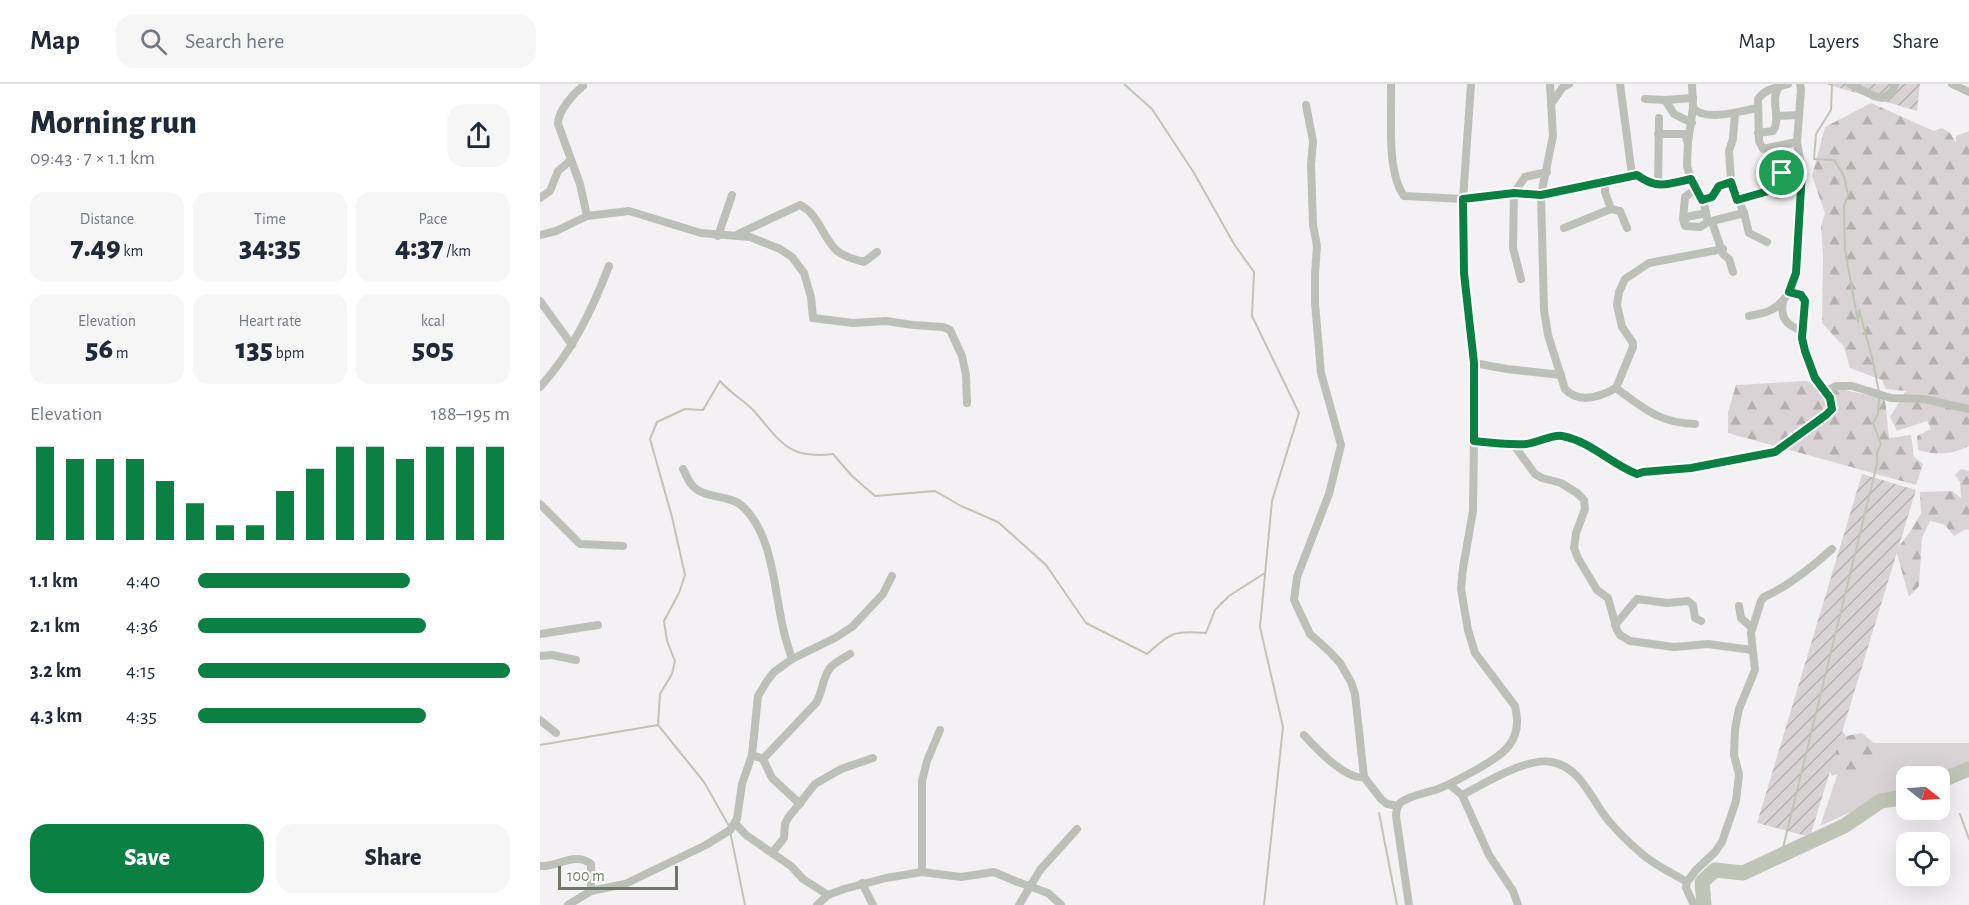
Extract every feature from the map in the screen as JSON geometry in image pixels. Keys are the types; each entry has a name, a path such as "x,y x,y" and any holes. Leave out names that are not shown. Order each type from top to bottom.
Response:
{"street":[{"path":"1391,84 1392,160 1394,176 1404,195 1463,199 1514,193 1541,195 1632,175 1658,185 1691,179"},
{"path":"1409,905 1396,816 1398,806 1404,800 1450,785 1498,757 1512,743 1517,728 1515,706 1475,653 1468,630 1461,590 1462,568 1473,511 1474,363 1464,273 1463,199 1471,84"},
{"path":"1550,84 1553,136 1541,195 1544,310 1548,335 1562,375 1564,389 1571,396 1578,398 1607,393 1616,388 1633,347 1633,343 1622,327 1617,305 1618,292 1625,279 1650,263 1723,249"},
{"path":"1551,104 1563,87 1569,84"},
{"path":"1620,84 1632,175"},
{"path":"1692,84 1693,108 1687,166 1723,249 1723,254 1729,259 1733,272"},
{"path":"1788,84 1773,87 1763,92 1758,99 1758,133 1761,148 1765,149 1797,142"},
{"path":"1749,316 1774,310 1783,302 1796,273 1802,171 1797,142 1800,84"},
{"path":"1850,84 1883,98 1892,92 1895,84"},
{"path":"1952,84 1969,92"},
{"path":"583,86 558,117 558,124 580,184 587,216"},
{"path":"1758,133 1773,131 1777,123 1776,93 1779,87"},
{"path":"1645,99 1693,98"},
{"path":"1665,100 1674,114 1692,122"},
{"path":"1306,105 1312,141 1313,225 1317,246 1315,303 1321,373 1341,445 1329,494 1297,577 1294,600 1310,634 1330,652 1351,682 1355,694 1365,777 1381,799 1387,804 1398,806"},
{"path":"1693,108 1702,114 1735,113 1757,108"},
{"path":"1735,113 1733,139 1729,151 1731,182 1744,213 1749,233 1767,242"},
{"path":"1777,116 1799,115"},
{"path":"1658,185 1659,118"},
{"path":"1682,134 1684,126 1692,122"},
{"path":"1658,134 1686,135 1688,142"},
{"path":"1772,147 1770,173 1772,190 1778,195 1801,181"},
{"path":"540,198 550,191 558,171 571,160"},
{"path":"1770,173 1790,165 1802,171"},
{"path":"1770,173 1778,175 1790,165"},
{"path":"1521,279 1513,248 1514,193 1525,177 1547,172"},
{"path":"1605,182 1605,192 1611,209"},
{"path":"1702,200 1712,197 1719,186 1731,182"},
{"path":"1685,226 1683,219 1685,196 1697,188"},
{"path":"1737,200 1772,190"},
{"path":"718,236 732,195"},
{"path":"737,235 800,205 815,220 838,252 864,262 877,252"},
{"path":"1564,228 1611,209 1622,213 1627,228"},
{"path":"540,235 556,231 587,216 629,211 671,225 718,236 750,237 780,249 792,257 804,273 813,318 854,323 886,321 943,327 950,330 962,356 966,375 967,403"},
{"path":"1685,226 1684,221 1687,217 1706,213"},
{"path":"1685,226 1700,227 1744,213"},
{"path":"540,387 555,371 572,345 593,307 609,266"},
{"path":"1474,441 1513,444 1544,441 1558,435 1575,440 1637,474 1691,468 1775,452 1832,409 1830,398 1810,369 1802,338 1805,301 1801,295 1789,292"},
{"path":"540,301 572,345"},
{"path":"1783,302 1784,319 1788,324 1802,331"},
{"path":"1474,363 1562,375"},
{"path":"1826,391 1836,386 1852,386 1892,398 1924,399 1969,409"},
{"path":"1616,388 1660,419 1695,424"},
{"path":"1513,444 1535,474 1560,483 1584,500 1585,509 1575,533 1574,548 1597,590 1608,598 1620,635 1630,641 1674,647 1705,644 1752,650"},
{"path":"683,469 691,485 697,490 736,501 758,526 765,541 782,627 792,659"},
{"path":"540,504 580,544 623,546"},
{"path":"1694,905 1686,888 1688,882 1722,842 1733,814 1739,781 1734,755 1739,708 1755,670 1752,628 1764,597 1776,592 1818,563 1832,549"},
{"path":"568,905 591,891 625,884 706,845 730,830 735,823 742,784 752,755 758,696 774,672 792,659 852,627 883,594 892,576"},
{"path":"1615,625 1637,599 1667,603 1688,601 1693,605 1695,618 1701,621"},
{"path":"1739,606 1741,618 1752,628"},
{"path":"540,634 598,625"},
{"path":"763,759 816,703 832,666 850,654"},
{"path":"540,656 552,655 576,660"},
{"path":"540,720 556,733"},
{"path":"922,872 922,781 927,761 940,730"},
{"path":"1304,735 1348,774 1359,778 1365,777"},
{"path":"752,755 763,759 772,778 800,804"},
{"path":"772,853 784,838 788,818 821,780 873,758"},
{"path":"1462,795 1516,768 1537,762 1553,762 1571,771 1589,790 1609,821 1642,854 1688,882"},
{"path":"1450,785 1462,795 1489,855 1513,891 1518,905"},
{"path":"735,823 746,835 791,866 803,879 828,895"},
{"path":"1019,905 1029,886 1057,849 1077,829"},
{"path":"540,866 549,867 568,860 587,861 591,864 591,891"},
{"path":"817,905 828,895 862,883 922,872 961,877 994,872 1048,892 1061,905"},
{"path":"862,883 873,905"}],"green space":[{"path":"1826,84 1920,84 1917,111"},
{"path":"1871,103 1934,131 1942,128 1950,133 1956,143 1956,136 1969,131 1969,446 1950,453 1918,450 1917,436 1931,429 1927,421 1897,431 1890,417 1906,391 1886,389 1882,380 1850,368 1844,347 1822,323 1821,226 1825,213 1812,176 1825,127"},
{"path":"1805,381 1885,399 1889,438 1911,435 1914,457 1923,464 1916,485 1728,433 1728,412 1736,385"},
{"path":"1961,469 1969,471 1969,530 1966,529 1954,536 1945,525 1930,521 1922,538 1919,586 1909,597 1896,550 1921,513 1920,492 1952,491 1961,498 1960,482 1955,475"},
{"path":"1862,474 1916,490 1810,837 1757,823"},
{"path":"1841,729 1846,736 1862,733 1876,745 1874,765 1870,773 1857,774 1853,770 1832,776 1829,769"},
{"path":"1848,743 1969,743 1969,764 1950,771 1950,766 1896,766 1896,792 1820,826"}],"waterway":[{"path":"1124,84 1152,109 1194,173 1234,244 1254,272 1252,316 1299,413 1272,501 1260,627 1283,727 1264,905"},
{"path":"1832,84 1831,110 1816,134 1814,159 1834,160 1844,176 1848,195 1844,206 1845,250 1858,322 1859,310 1879,392"},
{"path":"658,725 660,694 672,674 675,661 667,641 664,621 679,593 685,575 672,517 650,439 657,422 685,409 703,410 720,381 752,409 785,445 804,454 833,454 852,476 875,496 935,491 961,506 998,522 1046,565 1086,623 1147,654 1173,634 1206,633 1215,610 1229,596 1265,573"},
{"path":"1786,852 1781,856 1877,464 1877,453 1881,444 1873,423 1878,414 1879,398"},
{"path":"540,745 658,725 704,782 729,826"},
{"path":"1950,777 1969,769"},
{"path":"1704,905 1702,882 1715,870 1743,873 1844,826 1881,801 1896,799"},
{"path":"1379,813 1397,905"},
{"path":"1960,814 1969,839"},
{"path":"730,831 745,905"}],"route":[{"path":"1790,165 1802,171 1796,273 1789,292 1801,295 1805,301 1802,338 1810,369 1826,391 1832,404 1832,409 1826,415 1809,425 1775,452 1691,468 1637,474 1565,436 1558,435 1544,441 1527,444 1474,441 1474,363 1464,273 1463,199 1514,193 1541,195 1637,175 1646,182 1658,185 1691,179 1702,200 1712,197 1719,186 1731,182 1737,200 1772,190 1770,180 1782,173 1790,165"}]}
